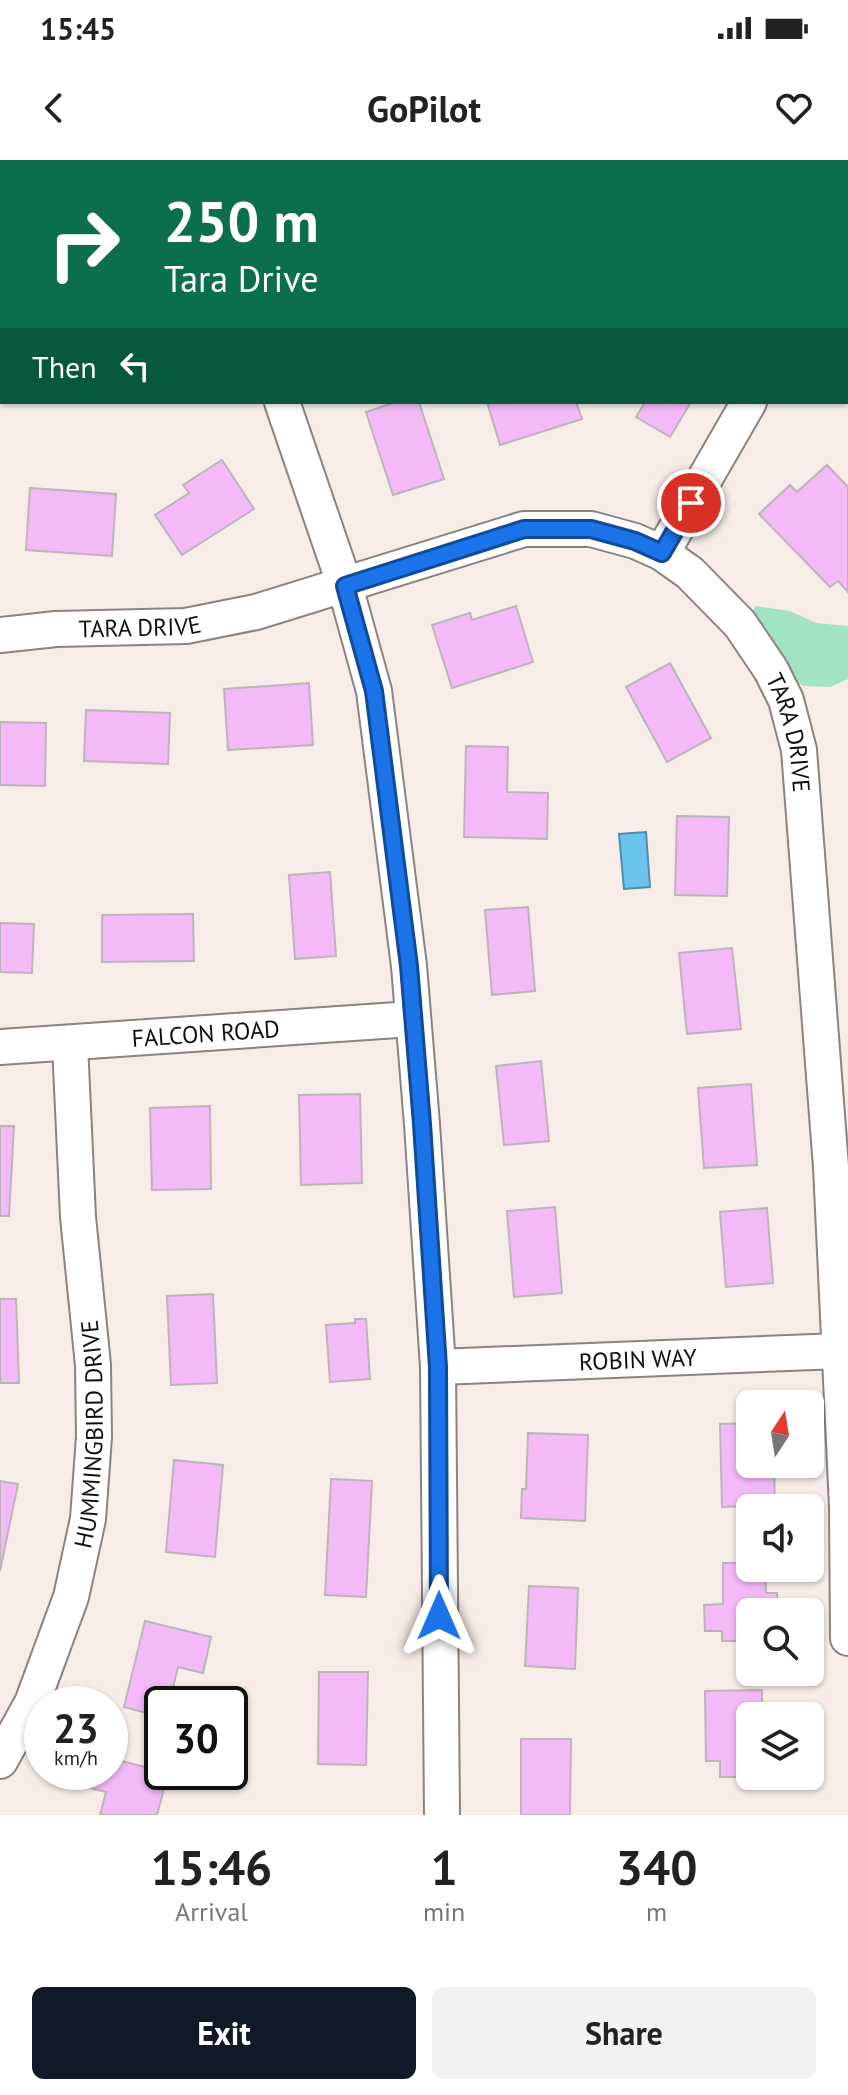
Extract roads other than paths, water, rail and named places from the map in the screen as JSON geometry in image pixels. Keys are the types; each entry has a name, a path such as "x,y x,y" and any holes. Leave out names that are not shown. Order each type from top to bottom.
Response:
{"street":[{"path":"283,404 345,586 374,691 409,966 438,1367 442,1815"},
{"path":"662,553 748,404"},
{"name":"TARA DRIVE","path":"0,635 56,629 186,626 256,612 524,529 591,529 635,541 662,553 690,573 740,624 771,670 786,700 799,750 831,1167 847,1507 848,1638"},
{"name":"FALCON ROAD","path":"0,1047 412,1019"},
{"name":"HUMMINGBIRD DRIVE","path":"0,1761 32,1703 71,1597 88,1519 94,1437 93,1365 78,1217 70,1044"},
{"name":"ROBIN WAY","path":"438,1367 840,1351"}],"water":[{"path":"646,832 650,887 624,889 619,834"}]}
